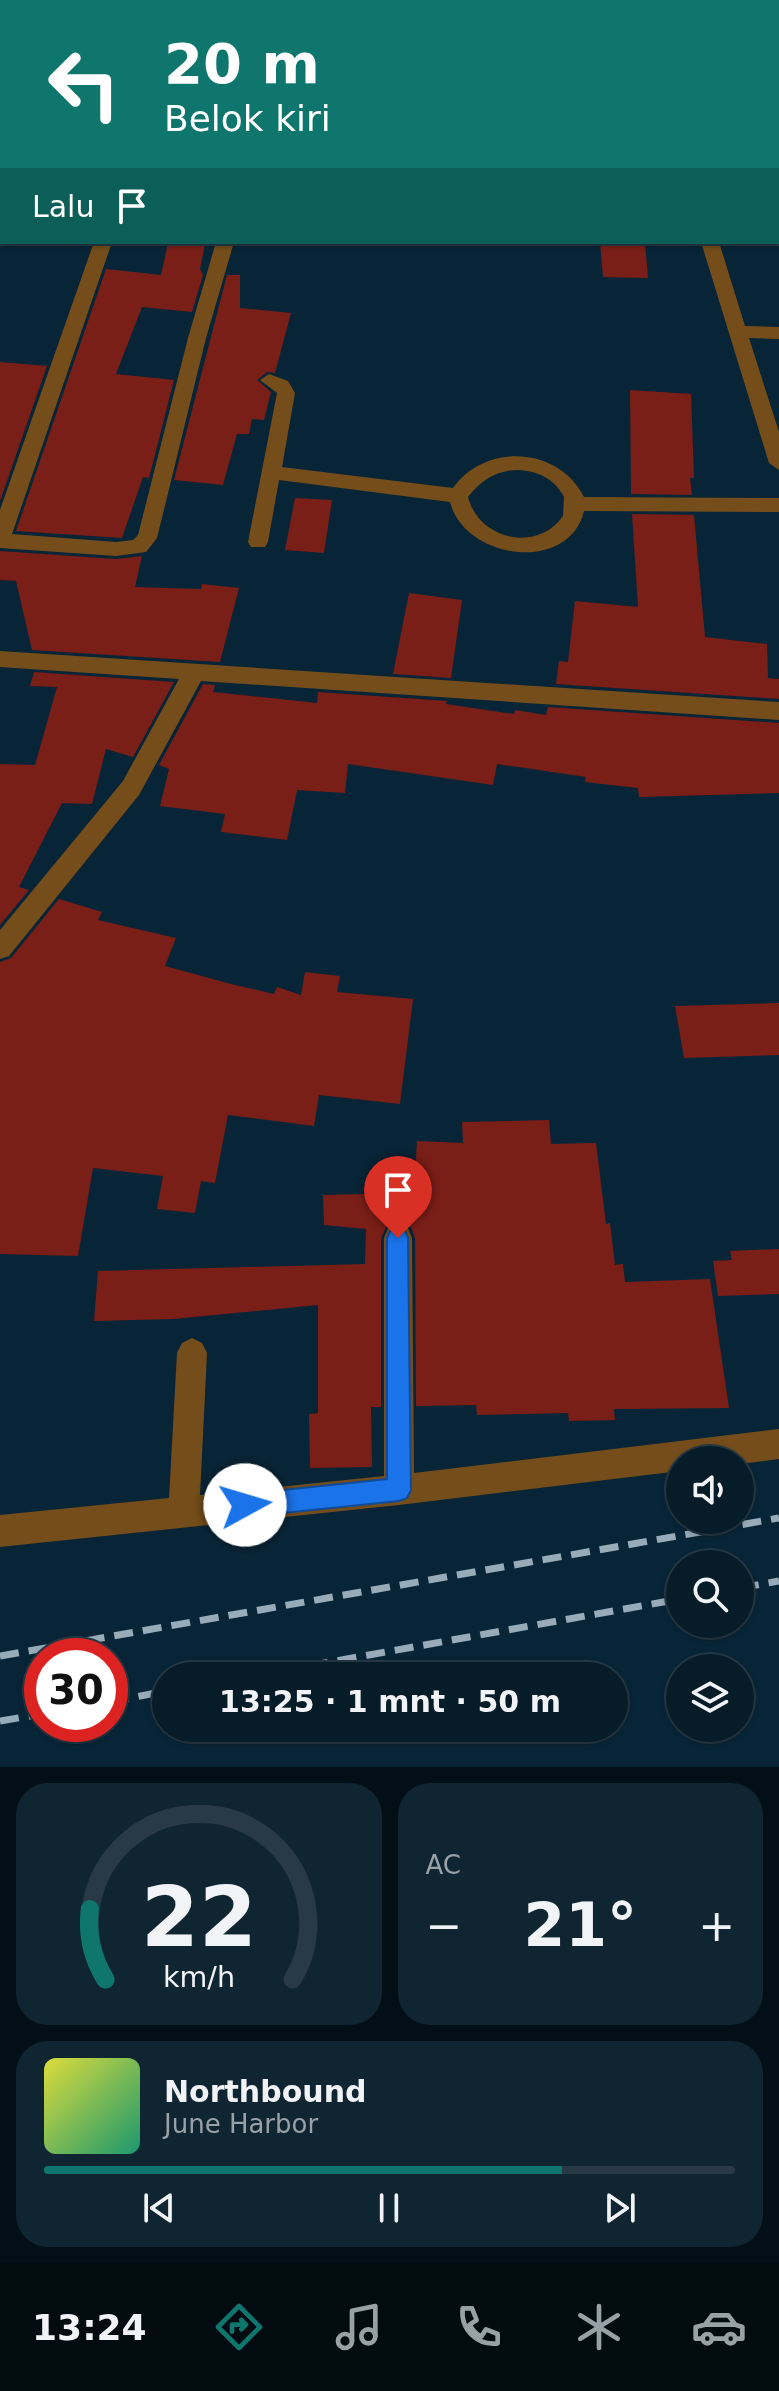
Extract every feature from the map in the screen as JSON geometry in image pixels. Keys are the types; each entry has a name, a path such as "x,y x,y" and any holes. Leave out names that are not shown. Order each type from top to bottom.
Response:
{"street":[{"path":"102,244 0,540 116,549 139,547 147,538 197,338 224,244"},
{"path":"711,244 779,463"},
{"path":"740,332 779,333"},
{"path":"258,542 286,393 281,385 269,380"},
{"path":"521,463 534,464 557,474 572,490 577,504 569,525 552,539 527,545 501,543 479,533 464,517 458,496 467,482 485,469 521,463"},
{"path":"271,472 458,496"},
{"path":"577,504 779,505"},
{"path":"0,659 779,711"},
{"path":"0,948 131,788 194,673"},
{"path":"398,1238 399,1490"},
{"path":"184,1512 192,1353"},
{"path":"0,1531 399,1490 779,1444"}],"building":[{"path":"168,244 205,244 200,269 203,275 192,312 142,307 116,374 174,380 149,478 143,477 122,538 16,531 106,269 161,275"},
{"path":"600,244 645,244 648,278 603,277"},
{"path":"227,275 240,275 240,308 291,313 275,373 267,372 257,380 271,392 264,420 252,419 249,434 237,434 223,485 174,480"},
{"path":"0,362 47,366 0,501"},
{"path":"630,390 691,394 692,495 631,494"},
{"path":"295,498 332,500 324,553 285,550"},
{"path":"632,514 694,515 705,637 767,644 768,678 779,679 779,699 556,684 559,661 568,662 575,601 638,607"},
{"path":"0,551 116,559 142,556 135,587 201,589 202,584 239,588 220,662 32,650 16,581 0,580"},
{"path":"409,593 462,600 451,678 393,674"},
{"path":"34,672 174,682 133,757 106,749 92,804 62,803 19,887 29,890 0,925 0,764 35,765 57,687 30,686"},
{"path":"203,684 215,685 213,692 317,703 318,692 447,701 446,704 514,714 515,710 546,715 548,707 779,723 779,793 639,797 638,788 585,782 586,777 497,764 493,785 348,764 345,793 297,790 287,840 221,832 225,814 160,806 169,769 159,765"},
{"path":"59,899 102,912 98,920 176,938 165,966 274,994 277,987 301,995 305,972 340,976 337,992 413,999 400,1104 319,1095 314,1126 228,1115 215,1183 201,1181 195,1213 157,1209 163,1176 93,1168 78,1256 0,1254 0,962 11,958"},
{"path":"779,1003 779,1055 684,1058 675,1006"},
{"path":"549,1120 551,1144 596,1143 606,1224 610,1223 615,1265 623,1264 625,1282 710,1279 729,1408 614,1409 615,1420 569,1421 568,1413 477,1415 476,1405 416,1406 415,1238 411,1227 399,1221 387,1225 381,1238 381,1407 371,1407 372,1467 310,1468 309,1414 318,1413 318,1305 173,1319 94,1321 98,1271 365,1264 366,1229 324,1225 323,1195 414,1193 417,1141 463,1143 462,1122"},
{"path":"779,1249 779,1294 718,1296 713,1261 732,1260 730,1251"}],"railway":[{"path":"0,1656 779,1518"},
{"path":"754,1585 779,1581"},
{"path":"330,1662 666,1602"},
{"path":"128,1698 152,1694"},
{"path":"0,1721 24,1717"}],"route":[{"path":"245,1505 399,1490 398,1238"}]}
